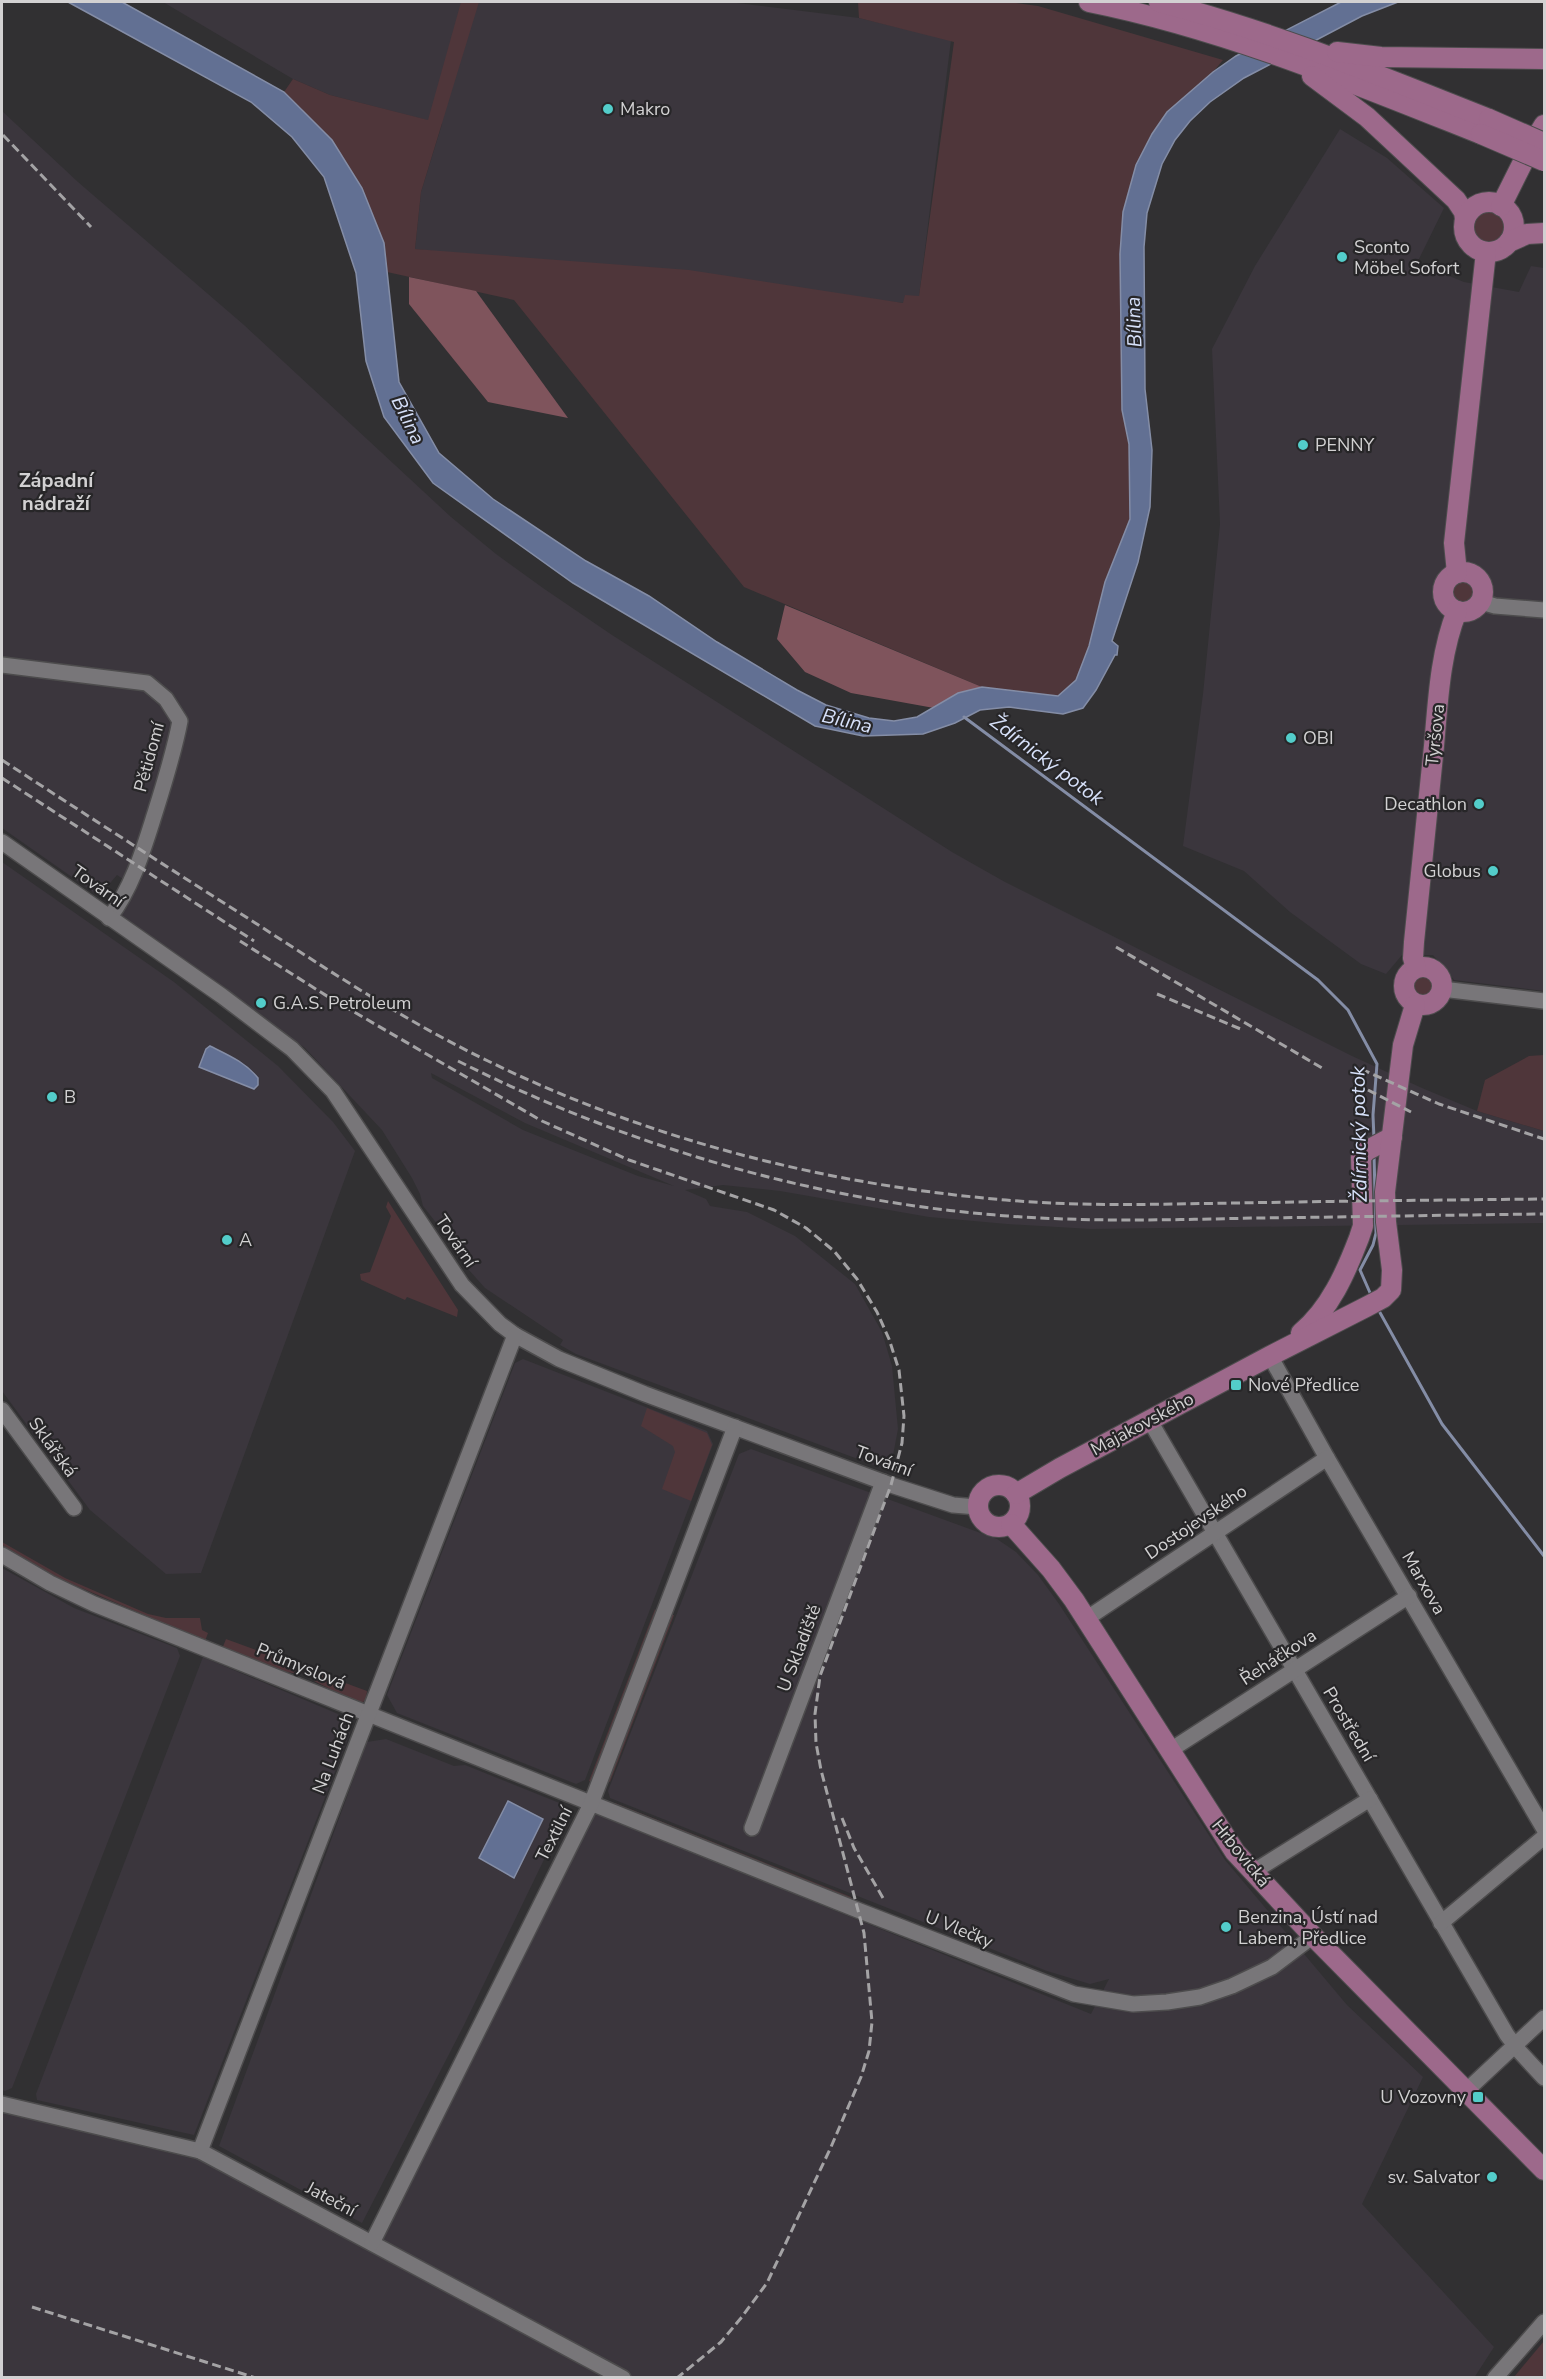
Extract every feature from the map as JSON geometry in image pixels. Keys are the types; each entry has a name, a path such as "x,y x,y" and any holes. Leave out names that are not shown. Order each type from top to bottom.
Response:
{"main road":[{"path":"1089,2 1216,35 1485,127 1545,143"},
{"path":"1159,2 1240,24 1310,49 1485,127 1545,161"},
{"path":"1310,49 1381,57 1545,59"},
{"path":"1287,59 1368,117 1456,200 1464,212 1467,240 1477,249 1486,252 1499,250 1509,242 1527,234 1545,234"},
{"path":"1501,206 1530,148 1545,125"},
{"path":"1465,219 1471,209 1481,203 1501,206 1509,212 1513,222 1509,242"},
{"path":"1457,573 1454,543 1486,252"},
{"path":"1457,573 1472,574 1480,580 1483,595 1481,602 1468,611 1457,611 1447,603 1443,590 1448,579 1457,573"},
{"name":"Tyršova","path":"1415,1005 1406,997 1403,986 1407,975 1416,968 1413,958 1414,942 1436,722 1448,633 1457,611"},
{"path":"1379,1144 1415,1005 1432,1004 1437,1000 1442,989 1442,982 1435,971 1423,967 1416,968"},
{"name":"Majakovského","path":"1016,1494 1060,1468 1374,1303 1391,1290 1391,1250 1386,1222 1379,1144"},
{"name":"Majakovského","path":"1270,1356 1316,1321 1326,1308 1353,1253 1363,1226 1359,1162 1379,1144"},
{"path":"992,1486 1009,1487 1016,1494 1020,1508 1011,1524 992,1527 981,1519 977,1507 984,1491 992,1486"},
{"name":"Hrbovická","path":"1011,1524 1051,1569 1086,1619 1219,1828 1253,1872 1465,2092 1545,2170"}],"street":[{"path":"1481,602 1495,606 1545,610"},
{"name":"Pětidomí","path":"2,665 147,683 166,699 180,721 173,754 140,859 120,903 109,918"},
{"name":"Tovární","path":"2,843 280,1038 333,1091 462,1285 485,1310 515,1335 595,1375 883,1482 953,1505 977,1507"},
{"path":"1442,989 1545,1001"},
{"name":"Na Luhách","path":"200,2151 515,1335"},
{"name":"Marxova","path":"1270,1356 1327,1458 1545,1830"},
{"name":"Sklářská","path":"2,1410 74,1508"},
{"name":"Prostřední","path":"1150,1421 1514,2046 1545,2078"},
{"name":"Textilní","path":"372,2243 591,1804 735,1427"},
{"name":"Dostojevského","path":"1086,1619 1327,1458"},
{"name":"U Skladiště","path":"752,1828 883,1482"},
{"name":"Průmyslová","path":"2,1555 50,1583 94,1604 591,1804"},
{"name":"Řeháčkova","path":"1169,1750 1409,1596"},
{"path":"1253,1872 1370,1799"},
{"name":"U Vlečky","path":"591,1804 1074,1994 1133,2004 1200,1997 1272,1968 1313,1936"},
{"path":"1441,1923 1545,1837"},
{"path":"1465,2092 1545,2018"},
{"name":"Jateční","path":"2,2104 200,2151 623,2378"},
{"path":"1495,2378 1545,2322"}],"shaded area":[{"path":"163,2 729,2 859,18 951,40 919,297 904,303 415,249 421,192 442,124 330,95 293,79"},
{"path":"461,2 479,2 421,192 415,249 689,270 903,303 905,295 919,296 954,42 859,18 858,2 1009,2 1038,6 1223,60 1213,72 1167,112 1152,134 1136,165 1123,212 1120,254 1122,410 1129,444 1130,519 1105,582 1089,646 1076,680 1058,696 982,687 744,587 514,300 387,272 384,243 332,140 284,92 293,79 330,95 428,120"},
{"path":"2,111 78,182 244,325 451,517 496,554 612,635 952,852 1005,882 1352,1056 1477,1111 1544,1131 1544,1223 1091,1229 929,1217 780,1191 723,1185 685,1190 706,1199 710,1206 747,1212 795,1236 855,1284 882,1332 892,1366 898,1429 890,1471 576,1354 560,1345 563,1340 485,1288 460,1260 456,1248 423,1206 412,1178 382,1130 305,1048 116,916 132,885 117,875 99,896 2,828","holes":["431,1073 525,1123 674,1186 638,1176 523,1130 432,1078"]},
{"path":"1340,129 1387,158 1444,208 1417,263 1464,282 1519,292 1531,266 1544,268 1544,991 1454,980 1433,955 1402,955 1386,974 1361,964 1290,912 1244,871 1183,846 1203,694 1220,524 1212,349 1255,266"},
{"path":"1489,212 1500,217 1505,228 1500,239 1489,244 1478,239 1473,228 1478,217"},
{"path":"409,277 476,291 568,418 488,402 409,304"},
{"path":"1464,579 1473,583 1477,592 1473,601 1464,605 1455,601 1451,592 1455,583"},
{"path":"785,605 982,687 956,695 934,708 851,693 805,672 777,639"},
{"path":"2,862 174,982 278,1066 333,1122 355,1151 201,1573 166,1574 90,1510 2,1391"},
{"path":"1422,976 1430,979 1433,987 1430,995 1422,998 1414,995 1411,987 1414,979"},
{"path":"1544,1055 1544,1131 1477,1111 1485,1080 1529,1056"},
{"path":"388,1201 458,1310 457,1317 407,1297 405,1300 361,1280 360,1274 370,1272 391,1216 386,1207"},
{"path":"523,1359 707,1431 713,1444 585,1780 576,1784 397,1713 387,1695 515,1363"},
{"path":"647,1408 707,1433 712,1445 691,1501 662,1489 675,1452 673,1446 641,1426"},
{"path":"751,1449 997,1539 1016,1552 1038,1575 1225,1860 1347,2005 1423,2077 1362,2204 1494,2347 1474,2378 2,2378 2,2112 199,2160 374,2253 595,1814 1091,2014 1109,1979 1090,1984 1047,1971 610,1798 608,1791 739,1454"},
{"path":"2,1542 65,1578 148,1614 166,1618 200,1618 202,1630 208,1633 205,1641 58,1578 2,1545"},
{"path":"2,1568 74,1608 177,1648 180,1656 12,2088 5,2091 2,2090"},
{"path":"655,1609 657,1612 593,1783 589,1781"},
{"path":"671,1615 674,1615 610,1782 605,1780"},
{"path":"226,1639 367,1691 366,1699 363,1702 356,1702 300,1672 298,1674 276,1670 222,1649"},
{"path":"203,1657 338,1714 350,1733 194,2135 37,2100 36,2094"},
{"path":"386,1739 454,1766 465,1765 562,1804 566,1814 464,2025 362,2223 219,2146 367,1742"},
{"path":"615,1803 851,1897 852,1901 614,1806"},
{"path":"1544,2341 1544,2377 1514,2377"}],"water":[{"name":"Bílina","path":"68,2 122,2 284,92 332,140 362,188 384,243 399,382 439,453 493,499 586,561 649,596 717,642 797,690 826,705 869,718 894,721 917,717 958,693 982,687 1058,696 1076,680 1089,646 1105,582 1130,519 1129,444 1122,410 1120,254 1123,212 1136,165 1152,134 1167,112 1213,72 1236,56 1341,2 1398,2 1362,16 1244,78 1210,102 1190,121 1175,140 1162,164 1147,213 1144,247 1145,389 1152,450 1150,507 1138,562 1112,641 1118,646 1117,655 1083,708 1063,714 1009,707 980,710 955,723 923,734 863,736 815,726 573,583 433,483 384,417 366,361 356,273 324,177 292,137 251,102"},
{"path":"210,1046 248,1068 258,1078 258,1085 254,1089 199,1067 206,1049"},
{"path":"508,1801 543,1819 514,1878 479,1858"}],"waterway":[{"name":"Ždírnický potok","path":"964,717 1318,980 1348,1010 1377,1064 1373,1115 1374,1139"},
{"name":"Ždírnický potok","path":"1371,1295 1360,1270 1373,1245 1376,1233 1374,1155"},
{"name":"Ždírnický potok","path":"1378,1309 1442,1424 1544,1556"}],"railway":[{"path":"3,135 91,227"},
{"path":"2,760 395,1011 456,1045 549,1089 676,1136 806,1170 872,1183 1006,1200 1151,1204 1544,1199"},
{"path":"2,778 254,941"},
{"path":"240,941 330,998 542,1121 629,1160 774,1210 806,1228 834,1251 857,1279 877,1312 899,1370 904,1416 902,1443 891,1485 820,1676 815,1714 816,1743 821,1770 864,1933 872,2022 869,2051 861,2077 831,2147 767,2283 721,2342 677,2378"},
{"path":"1116,947 1322,1068"},
{"path":"1157,994 1243,1030"},
{"path":"458,1061 589,1120 726,1166 866,1198 937,1209 1008,1216 1100,1220 1544,1214"},
{"path":"1361,1069 1439,1104 1544,1139"},
{"path":"1368,1090 1411,1112"},
{"path":"842,1818 854,1848 883,1898"},
{"path":"32,2307 256,2378"}],"place":[{"name":"Makro","path":"608,109"},
{"name":"Sconto Möbel Sofort","path":"1342,257"},
{"name":"PENNY","path":"1303,445"},
{"name":"OBI","path":"1291,738"},
{"name":"Decathlon","path":"1479,804"},
{"name":"Globus","path":"1493,871"},
{"name":"G.A.S. Petroleum","path":"261,1003"},
{"name":"B","path":"52,1097"},
{"name":"A","path":"227,1240"},
{"name":"Nové Předlice","path":"1236,1385"},
{"name":"Benzina, Ústí nad Labem, Předlice","path":"1226,1927"},
{"name":"U Vozovny","path":"1478,2097"},
{"name":"sv. Salvator","path":"1492,2177"}],"district":[{"name":"Západní nádraží","path":"56,492"}]}
